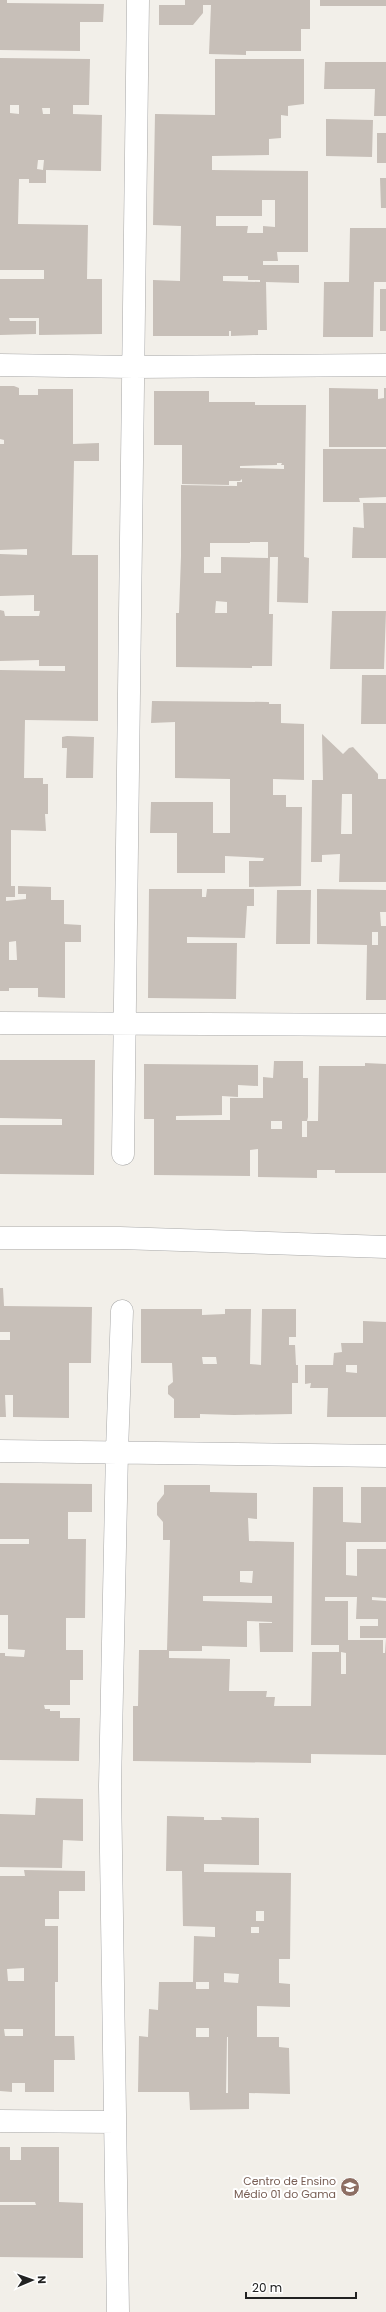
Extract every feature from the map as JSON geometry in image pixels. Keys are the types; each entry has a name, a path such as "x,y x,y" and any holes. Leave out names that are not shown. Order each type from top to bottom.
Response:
{"street":[{"path":"123,1154 138,0"},
{"path":"0,365 134,367 386,365"},
{"path":"0,1023 125,1022 386,1025"},
{"path":"0,1238 120,1238 386,1247"},
{"path":"118,2312 110,1786 117,1451 122,1311"},
{"path":"0,1451 117,1451 386,1456"},
{"path":"0,2121 115,2122"}],"building":[{"path":"0,0 7,0 7,3 104,4 103,22 80,22 80,51 0,50"},
{"path":"185,0 310,0 310,29 301,29 301,51 246,51 246,55 209,54 211,5 203,5 203,13 193,25 159,25 159,5 185,5"},
{"path":"320,0 386,0 386,6 320,6"},
{"path":"0,58 90,59 89,105 73,105 73,114 102,115 101,171 46,170 46,183 29,183 29,179 19,179 18,224 88,225 87,279 102,279 102,334 39,335 39,318 9,318 10,321 36,321 36,334 0,335 0,279 44,279 44,270 0,270","holes":["10,105 19,105 19,114 10,113","42,108 50,108 50,114 43,114","38,160 44,160 43,170 37,169"]},
{"path":"215,59 304,59 304,104 288,106 288,116 281,115 281,138 269,139 269,155 212,156 212,170 308,171 308,252 277,252 278,261 263,261 263,265 299,265 299,283 266,282 267,330 258,330 258,335 231,336 231,331 229,331 229,336 153,336 153,280 180,281 181,226 153,225 155,114 215,115","holes":["262,200 275,200 275,227 263,226 263,233 247,233 248,226 216,226 216,216 262,216","223,276 248,276 248,280 260,280 260,282 223,281"]},
{"path":"325,62 386,62 386,116 374,116 375,89 324,89"},
{"path":"326,119 373,120 372,157 326,156"},
{"path":"377,133 386,133 386,163 377,163"},
{"path":"380,178 386,178 386,208 381,208"},
{"path":"350,228 386,228 386,282 374,282 373,337 323,337 324,282 349,282"},
{"path":"380,289 386,289 386,331 380,331"},
{"path":"0,386 14,386 19,388 19,395 38,395 38,389 73,389 73,444 99,443 99,461 74,461 72,555 98,555 98,721 25,720 24,778 43,778 43,784 48,784 48,814 45,814 46,831 11,830 11,886 15,886 15,897 6,897 6,901 26,899 26,894 18,894 18,886 51,887 51,900 64,900 64,924 81,925 81,942 65,942 65,998 38,997 38,988 9,988 9,991 0,991 0,670 65,671 65,666 39,666 39,660 0,661 0,610 4,611 5,616 39,616 40,611 34,611 34,595 0,596 0,554 27,555 27,549 0,550 0,444 4,444 4,440 0,439","holes":["16,941 17,960 9,960 9,942"]},
{"path":"329,388 378,389 378,399 384,398 384,388 386,388 386,447 329,447"},
{"path":"154,391 209,391 209,402 255,402 255,405 306,405 304,557 309,558 308,603 277,602 278,557 270,557 269,614 273,614 272,666 252,666 252,668 176,667 176,613 179,613 181,556 181,485 237,486 237,482 242,482 242,479 240,481 229,481 229,485 182,484 182,445 154,445","holes":["277,463 282,463 281,465 284,465 284,469 240,468 240,466 277,465","268,542 268,558 221,557 221,573 204,573 204,557 210,557 210,543","216,601 227,602 227,613 215,613"]},
{"path":"323,449 386,449 386,497 359,498 360,502 323,502"},
{"path":"363,503 386,503 386,558 352,558 353,527 364,528"},
{"path":"332,611 386,611 384,669 330,669"},
{"path":"362,675 386,675 386,724 361,724"},
{"path":"152,701 269,702 269,704 281,704 281,723 304,724 304,780 273,779 273,795 286,795 286,807 302,807 301,886 249,887 249,861 263,861 264,858 225,856 225,873 177,873 177,833 150,833 151,802 213,802 213,833 230,833 230,779 175,778 175,722 151,723"},
{"path":"322,734 343,754 349,748 353,747 378,774 378,779 386,779 386,882 339,882 340,854 322,855 322,862 311,862 312,780 323,780","holes":["342,794 352,794 352,834 341,834"]},
{"path":"62,737 94,737 93,778 66,778 67,748 62,748"},
{"path":"149,889 202,889 202,897 206,897 207,889 254,889 254,906 247,906 245,938 187,937 187,943 237,943 236,999 148,998"},
{"path":"317,889 386,890 386,912 380,912 381,926 386,926 386,1000 366,1000 367,945 317,944","holes":["372,932 378,932 378,945 372,945"]},
{"path":"277,890 311,890 310,944 276,944"},
{"path":"0,1060 95,1060 94,1175 0,1174 0,1125 62,1125 62,1119 0,1118"},
{"path":"274,1061 303,1061 303,1078 308,1078 307,1121 318,1121 319,1066 365,1066 365,1063 386,1064 386,1173 335,1173 335,1170 317,1170 317,1178 258,1177 258,1149 250,1150 250,1176 154,1175 154,1119 144,1119 144,1064 258,1065 258,1086 238,1085 238,1097 222,1096 222,1115 176,1116 176,1120 230,1120 230,1098 263,1098 263,1077 273,1078","holes":["271,1121 282,1121 282,1129 271,1129","302,1121 307,1121 307,1137 302,1137"]},
{"path":"0,1288 3,1288 4,1306 92,1307 91,1363 69,1363 69,1418 13,1417 13,1395 5,1395 6,1417 0,1417 0,1340 10,1340 10,1332 0,1332"},
{"path":"141,1309 202,1309 202,1315 225,1314 225,1309 251,1309 250,1364 261,1365 262,1309 296,1309 296,1337 289,1337 289,1345 295,1345 296,1365 298,1365 298,1383 292,1383 292,1414 200,1414 200,1418 174,1418 174,1399 168,1394 168,1386 173,1382 172,1363 141,1363","holes":["202,1357 216,1357 217,1364 203,1364"]},
{"path":"363,1321 386,1322 386,1417 327,1417 328,1388 310,1388 311,1383 305,1384 305,1365 333,1365 334,1353 342,1352 341,1343 363,1343","holes":["346,1365 357,1365 357,1373 346,1372"]},
{"path":"0,1483 92,1484 92,1512 68,1512 68,1539 86,1539 85,1618 66,1618 66,1650 83,1650 83,1680 70,1680 70,1705 44,1705 45,1709 50,1709 50,1711 60,1711 60,1718 80,1718 79,1761 0,1760 0,1653 5,1653 5,1656 24,1657 25,1650 8,1649 8,1615 0,1615 0,1544 29,1544 29,1539 0,1539"},
{"path":"164,1485 210,1485 210,1492 257,1493 257,1519 248,1518 249,1541 294,1542 293,1652 260,1652 259,1623 272,1622 247,1621 247,1647 202,1646 202,1651 169,1651 169,1658 230,1659 229,1691 267,1691 266,1697 275,1697 274,1706 311,1706 312,1652 339,1652 339,1645 311,1645 313,1487 343,1487 343,1522 361,1523 361,1487 386,1487 386,1542 346,1542 346,1575 357,1576 357,1549 386,1549 386,1598 372,1597 372,1600 386,1601 386,1638 360,1638 360,1626 378,1626 378,1619 356,1619 357,1597 325,1597 325,1601 348,1601 348,1640 383,1640 383,1653 385,1653 386,1639 386,1755 311,1754 311,1763 133,1761 133,1706 138,1706 139,1650 167,1650 170,1540 163,1540 163,1522 157,1515 157,1503 164,1494","holes":["240,1571 253,1571 252,1583 240,1582","203,1596 272,1596 272,1603 203,1601","341,1652 346,1653 346,1674 341,1674"]},
{"path":"36,1798 83,1799 83,1841 63,1840 62,1868 0,1867 0,1814 35,1815"},
{"path":"167,1816 204,1817 204,1820 222,1820 221,1817 259,1818 259,1865 204,1864 204,1872 291,1873 290,1959 279,1959 279,1983 290,1984 290,2007 257,2006 257,2037 279,2037 279,2047 289,2048 290,2094 249,2093 249,2109 190,2110 189,2092 138,2092 139,2036 148,2037 149,2009 158,2010 159,1982 193,1982 194,1936 215,1937 215,1927 183,1926 182,1871 166,1871","holes":["256,1911 264,1911 264,1921 256,1921","251,1927 259,1927 259,1933 251,1933","224,1973 239,1974 238,1983 224,1982","196,1982 209,1982 209,1989 196,1989","196,2028 209,2028 209,2037 196,2037","227,2037 228,2037 228,2093 226,2093"]},
{"path":"24,1870 85,1871 85,1891 59,1891 59,1919 45,1919 45,1926 58,1926 58,1982 55,1982 55,2036 74,2036 75,2060 54,2060 54,2092 25,2092 25,2083 12,2083 12,2092 0,2091 0,1876 25,1876","holes":["24,1968 24,1981 8,1981 7,1969","4,2029 23,2029 23,2036 5,2036"]},
{"path":"0,2147 10,2147 10,2160 21,2160 21,2147 59,2147 59,2202 83,2203 83,2258 0,2257 0,2205 36,2205 35,2202 0,2202"}],"place":[{"name":"Centro de Ensino Médio 01 do Gama","path":"350,2187"}]}
